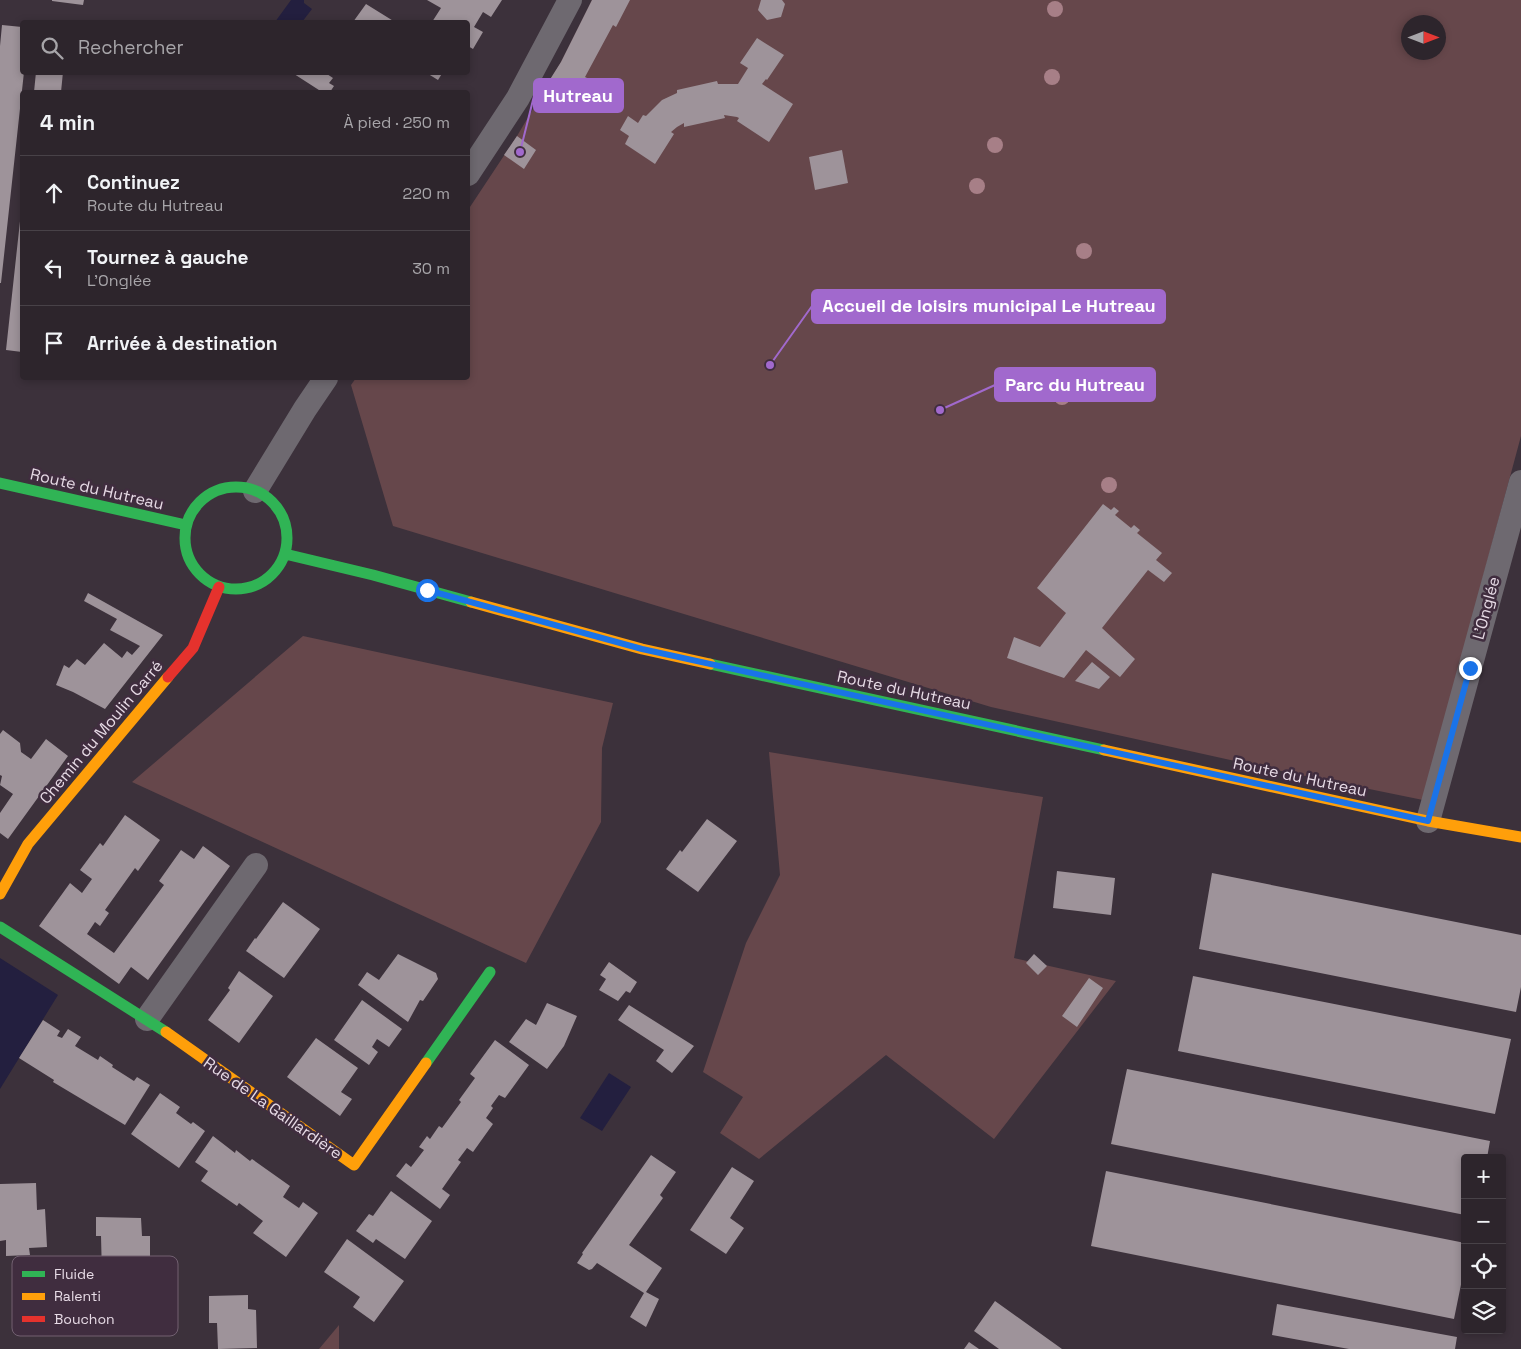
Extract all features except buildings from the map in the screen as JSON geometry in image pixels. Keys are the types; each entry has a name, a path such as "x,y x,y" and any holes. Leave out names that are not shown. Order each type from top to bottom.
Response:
{"street":[{"path":"470,171 518,98 570,0"},
{"path":"255,490 305,408 325,380"},
{"name":"L'Onglée","path":"1428,821 1521,482"},
{"name":"Route du Hutreau","path":"0,484 186,525"},
{"path":"238,487 255,490 269,498 279,510 285,524 287,539 285,554 278,569 266,580 252,588 235,590 219,587 206,580 191,563 184,541 186,525 193,509 206,497 221,489 238,487"},
{"name":"Route du Hutreau","path":"285,554 373,575 642,649 1428,821 1521,837"},
{"name":"Chemin du Moulin Carré","path":"0,894 28,844 193,648 219,587"},
{"path":"147,1019 256,865"},
{"name":"Rue de La Gaillardière","path":"0,927 147,1019 354,1165 490,972"}],"shaded area":[{"path":"291,0 304,0 304,3 312,9 304,20 276,20"},
{"path":"592,0 1521,0 1521,436 1423,800 1262,767 991,707 393,526 351,385 355,380 470,380 470,207 517,136 561,62"},
{"path":"303,636 613,703 602,748 601,822 526,963 132,782"},
{"path":"769,752 1043,797 1014,958 1116,981 994,1139 886,1055 759,1159 720,1133 743,1097 703,1072 746,943 780,875"},
{"path":"0,958 58,995 0,1089"},
{"path":"609,1073 631,1087 602,1131 580,1118"},
{"path":"339,1325 339,1349 319,1349"}],"traffic: fast":[{"path":"0,483 186,525"},
{"path":"236,487 256,491 272,502 283,518 287,538 283,558 272,574 256,585 236,589 216,585 200,574 189,558 185,538 189,518 200,502 216,491 236,487"},
{"path":"285,554 373,575 471,602"},
{"path":"710,664 1104,750"},
{"path":"0,927 166,1032"},
{"path":"426,1063 490,972"}],"traffic: slow":[{"path":"471,602 642,649 710,664"},
{"path":"0,894 28,844 168,677"},
{"path":"1104,750 1428,821 1521,837"},
{"path":"166,1032 354,1165 426,1063"}],"traffic: jam":[{"path":"168,677 193,648 219,587"}],"place":[{"name":"Hutreau","path":"520,152"},
{"name":"Accueil de loisirs municipal Le Hutreau","path":"770,365"},
{"name":"Parc du Hutreau","path":"940,410"}],"route":[{"path":"427,590 642,649 1428,821 1470,668"}]}
